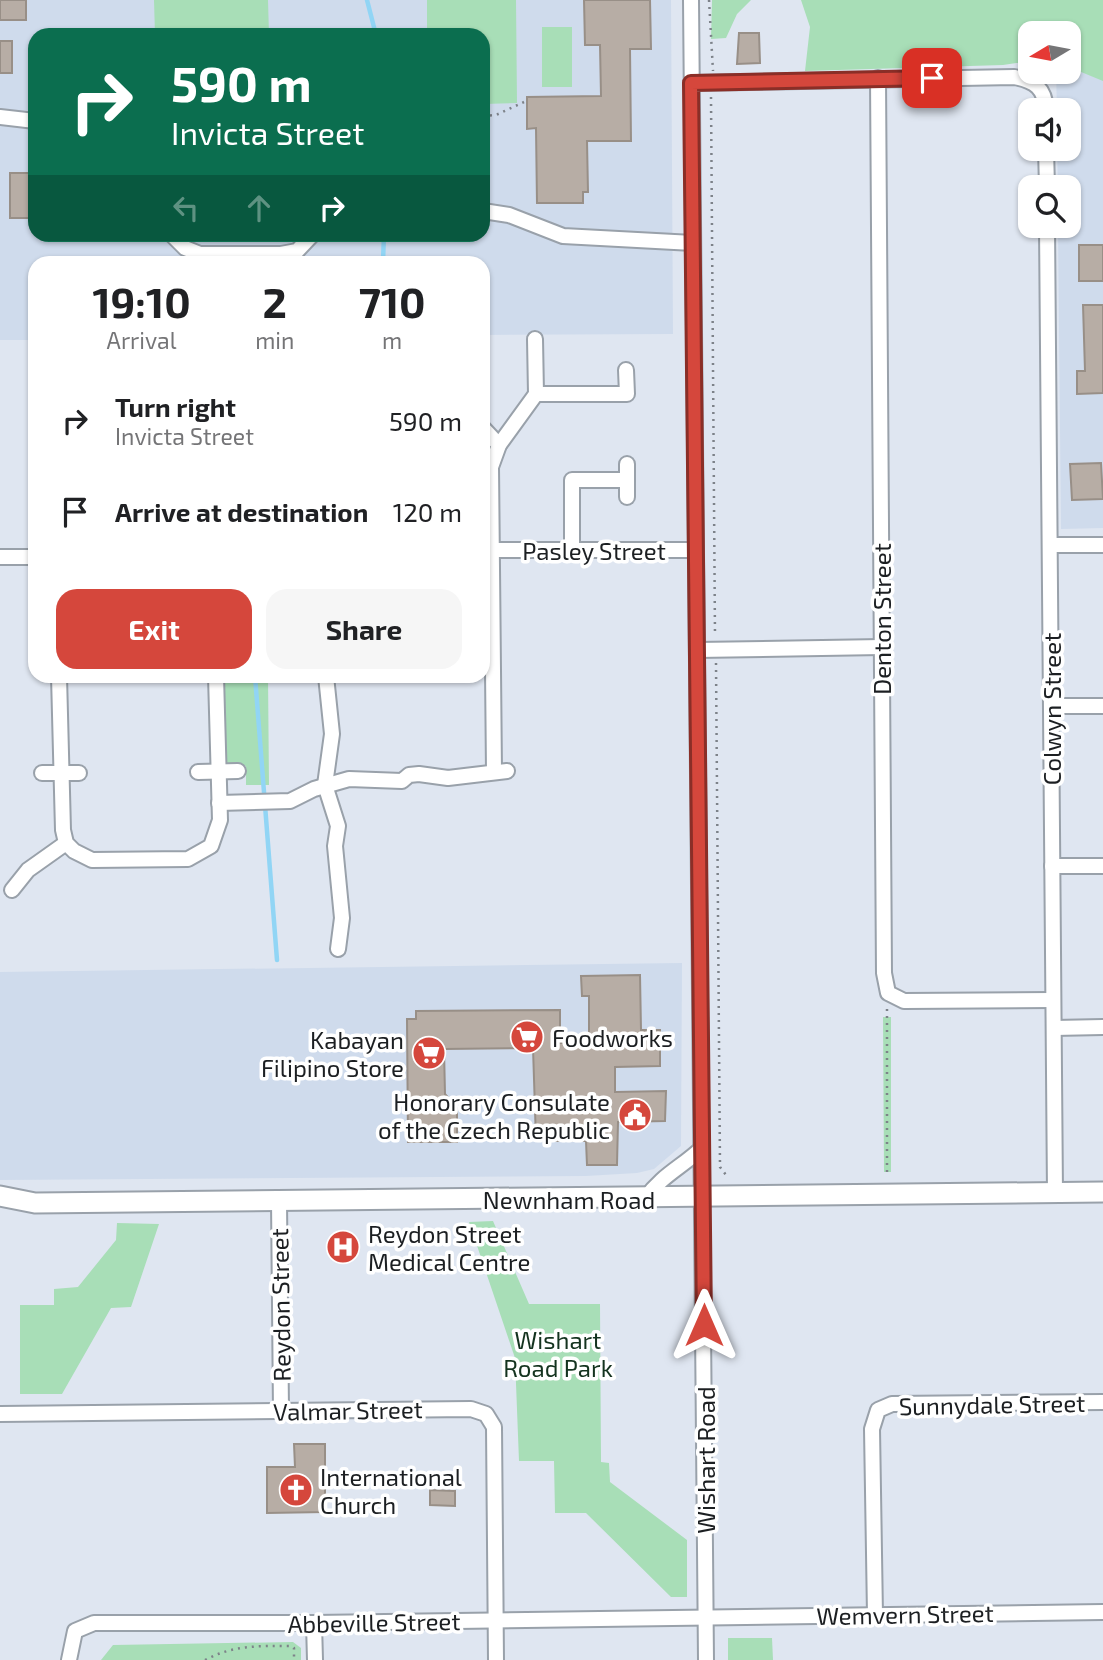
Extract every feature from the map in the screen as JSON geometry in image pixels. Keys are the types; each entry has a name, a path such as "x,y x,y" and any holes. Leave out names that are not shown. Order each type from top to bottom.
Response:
{"main road":[{"name":"Newnham Road","path":"0,1210 35,1203 645,1199 1103,1192"},
{"name":"Newnham Road","path":"0,1196 35,1203"}],"street":[{"name":"Wishart Road","path":"691,0 706,1660"},
{"path":"691,83 1014,77 1033,82 1041,89 1043,98"},
{"name":"Denton Street","path":"878,78 884,973 888,993"},
{"path":"0,117 28,120"},
{"path":"490,212 509,215 563,236 693,243"},
{"name":"Colwyn Street","path":"1047,238 1055,1193"},
{"path":"180,242 200,254 297,251 305,242"},
{"path":"490,473 499,444 536,394 535,339"},
{"path":"536,394 627,394 626,370"},
{"path":"490,435 499,444"},
{"path":"627,464 627,498"},
{"path":"572,550 572,480 627,480"},
{"path":"219,803 276,803 349,779 402,781 409,775 419,774 448,778 500,772 490,526"},
{"path":"1050,545 1103,545"},
{"name":"Pasley Street","path":"492,550 695,550"},
{"path":"0,557 28,557"},
{"path":"697,650 881,647"},
{"path":"60,683 59,773 61,815 66,843 82,857 92,860 188,859 211,846 220,820 216,683"},
{"path":"327,683 332,734 326,785 338,826 335,846 342,918 338,949"},
{"path":"1051,706 1103,706"},
{"path":"198,772 238,771"},
{"path":"42,774 79,773"},
{"path":"12,890 28,870 66,843"},
{"path":"1052,866 1103,866"},
{"path":"888,993 904,1001 1053,1000"},
{"path":"1054,1028 1103,1027"},
{"path":"645,1199 658,1180 702,1148"},
{"name":"Reydon Street","path":"279,1200 281,1411"},
{"name":"Sunnydale Street","path":"875,1615 872,1429 878,1410 892,1404 1103,1402"},
{"name":"Valmar Street","path":"0,1414 471,1409 486,1414 494,1427 496,1621"},
{"name":"Wemvern Street","path":"706,1618 1103,1612"},
{"name":"Abbeville Street","path":"69,1660 75,1631 94,1623 706,1618"},
{"path":"496,1621 496,1660"},
{"path":"314,1623 315,1660"}],"path":[{"path":"709,0 713,78"},
{"path":"712,92 715,636"},
{"path":"490,115 524,102"},
{"path":"716,661 720,1167 726,1175"},
{"path":"887,1177 888,993"},
{"path":"205,1660 228,1649 243,1646 289,1646 293,1648 293,1660"}],"shaded area":[{"path":"0,0 671,0 673,334 490,335 490,256 28,256 28,340 0,340"},
{"path":"1103,0 1103,528 1061,529 1058,238 1081,238 1081,175 1058,175 1057,161 1081,161 1081,98 1057,98 1056,84 1082,84 1081,21"},
{"path":"682,963 681,1146 654,1169 637,1173 586,1176 0,1180 0,972"}],"green space":[{"path":"154,0 268,0 269,28 155,28"},
{"path":"427,0 516,0 517,103 490,104 490,28 427,28"},
{"path":"712,0 751,0 737,14 726,38 711,39"},
{"path":"801,0 1103,0 1103,81 1082,72 1082,21 1018,21 1018,63 805,71 810,27"},
{"path":"542,27 572,27 572,87 542,87"},
{"path":"224,683 268,683 269,785 246,785 246,766 228,764 224,758"},
{"path":"883,1017 891,1017 891,1172 884,1172"},
{"name":"Wishart Road Park","path":"493,1221 529,1304 600,1304 601,1462 609,1463 610,1482 687,1540 687,1597 671,1597 586,1513 555,1513 554,1461 519,1461 515,1358 469,1222"},
{"path":"117,1223 159,1224 131,1307 111,1308 62,1394 20,1394 20,1305 54,1305 54,1289 78,1287 116,1240"},
{"path":"728,1638 772,1638 773,1660 728,1660"},
{"path":"293,1642 301,1648 301,1660 101,1660 113,1645"}],"building":[{"path":"0,0 26,0 26,20 0,20"},
{"path":"584,0 650,0 651,49 630,49 631,141 587,141 588,192 583,192 583,203 537,203 536,128 527,129 527,97 601,96 600,45 585,45"},
{"path":"739,33 759,33 760,63 737,64"},
{"path":"0,41 12,41 12,73 0,73"},
{"path":"10,173 28,173 28,218 10,218"},
{"path":"1079,245 1103,245 1103,281 1079,281"},
{"path":"1083,305 1103,305 1103,393 1077,394 1077,371 1085,371"},
{"path":"1101,463 1103,499 1072,500 1070,464"},
{"path":"640,975 641,1030 660,1030 660,1066 615,1067 615,1092 666,1091 665,1121 618,1122 617,1165 587,1165 586,1141 536,1141 533,1048 444,1049 445,1094 457,1108 457,1142 408,1142 407,1019 416,1019 416,1011 560,1010 560,1043 589,1043 589,996 582,996 581,976"},
{"name":"International Church","path":"294,1444 325,1444 325,1512 267,1513 267,1467 295,1467"},
{"path":"430,1490 455,1491 455,1506 430,1505"}],"waterway":[{"path":"367,0 374,28"},
{"path":"383,256 384,242"},
{"path":"256,683 277,960"}],"place":[{"name":"Foodworks","path":"527,1037"},
{"name":"Kabayan Filipino Store","path":"429,1053"},
{"name":"Honorary Consulate of the Czech Republic","path":"635,1115"},
{"name":"Reydon Street Medical Centre","path":"343,1247"},
{"name":"International Church","path":"296,1490"}],"route":[{"path":"704,1325 691,83 932,78"}]}
